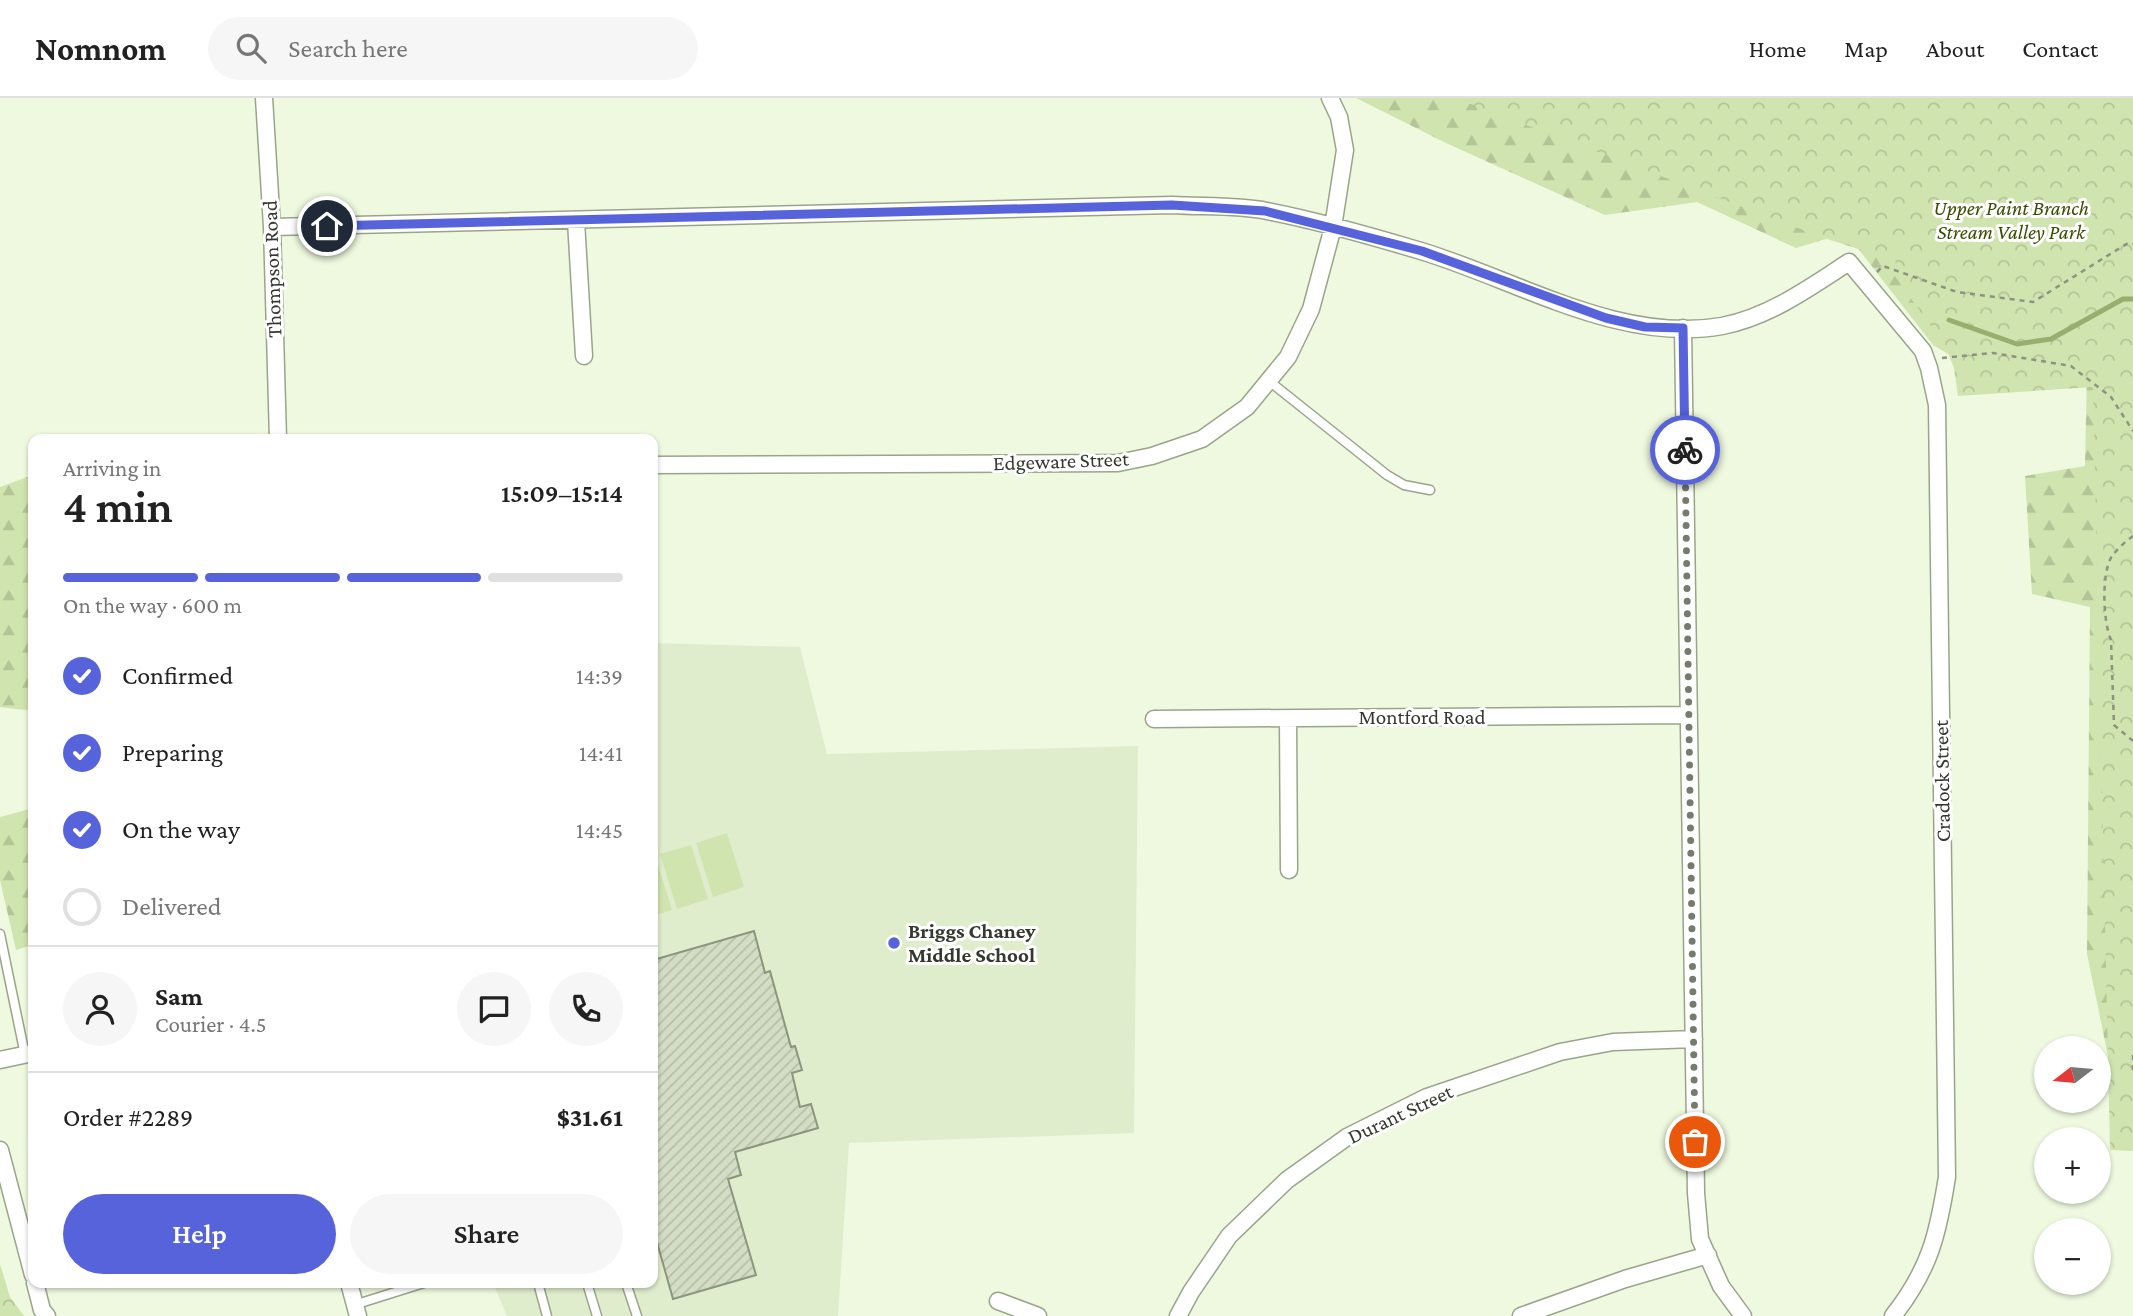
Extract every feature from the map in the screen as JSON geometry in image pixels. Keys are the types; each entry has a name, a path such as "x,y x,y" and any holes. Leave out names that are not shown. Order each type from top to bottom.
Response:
{"street":[{"name":"Thompson Road","path":"264,98 272,227 278,434"},
{"name":"Edgeware Street","path":"658,465 1118,463 1152,456 1202,439 1247,407 1288,357 1311,309 1333,227 1345,150 1339,117 1330,98"},
{"path":"272,227 1172,205 1265,211 1422,251 1606,318 1645,327 1683,328 1696,1194 1700,1239 1721,1286 1743,1316"},
{"path":"576,220 584,356"},
{"name":"Cradock Street","path":"1683,328 1723,326 1755,314 1791,299 1849,262 1923,351 1937,405 1947,1177 1940,1227 1929,1257 1893,1316"},
{"name":"Montford Road","path":"1154,719 1689,715"},
{"path":"1288,719 1289,870"},
{"name":"Durant Street","path":"1178,1316 1229,1236 1287,1180 1347,1137 1427,1097 1560,1052 1613,1042 1693,1039"},
{"path":"0,1060 28,1054"},
{"path":"0,1150 28,1256"},
{"path":"1521,1316 1625,1279 1708,1255"},
{"path":"36,1288 42,1310 47,1316"},
{"path":"350,1288 356,1310"},
{"path":"998,1301 1038,1316"}],"lane":[{"path":"1269,380 1387,475 1404,485 1430,490"},
{"path":"0,934 28,1050"},
{"path":"356,1310 411,1288"},
{"path":"539,1288 547,1316"},
{"path":"589,1288 597,1316"},
{"path":"628,1288 637,1316"}],"path":[{"path":"1867,283 1883,266 1957,292 2033,302 2128,243 2133,244"},
{"path":"1927,362 1993,353 2071,366 2111,397 2133,431"},
{"path":"2133,536 2111,557 2105,580 2106,629 2111,640 2114,725 2133,741"},
{"path":"2133,1055 2133,1070"}],"shaded area":[{"name":"Briggs Chaney Middle School","path":"658,643 800,647 827,754 1138,746 1134,1133 849,1143 838,1316 507,1316 495,1288 658,1288"}],"green space":[{"name":"Upper Paint Branch Stream Valley Park","path":"1356,98 2133,98 2109,1036 2104,1036 2087,954 2090,607 2032,594 2025,476 2085,466 2087,369 1965,364 1933,345 1846,233 1796,248 1697,202 1605,215 1446,143"},
{"name":"Upper Paint Branch Stream Valley Park","path":"1455,98 2133,98 2133,1151 2111,1150 2109,1127 2111,1036 2107,1036 2093,387 1958,396 1954,368 1945,346 1892,272 1896,261 1827,239"},
{"path":"28,477 28,710 0,707 0,487"},
{"path":"28,809 28,946 16,950 0,880 0,817"},
{"path":"727,833 744,887 713,897 696,843"},
{"path":"691,845 708,899 677,909 660,854"},
{"path":"658,865 672,910 658,914"},
{"path":"0,1264 10,1297 24,1316 0,1316"}],"building":[{"path":"754,931 765,973 770,971 791,1047 795,1046 802,1070 792,1073 800,1107 811,1104 818,1128 735,1152 741,1175 728,1179 756,1275 673,1299 658,1246 658,959"}],"waterway":[{"path":"1949,320 2017,344 2051,339 2123,299 2133,299"}],"way so far":[{"path":"1685,450 1695,1142"}],"place":[{"name":"Briggs Chaney Middle School","path":"894,943"}],"route":[{"path":"327,226 1172,205 1265,211 1422,251 1606,318 1645,327 1683,328 1685,450"}]}
